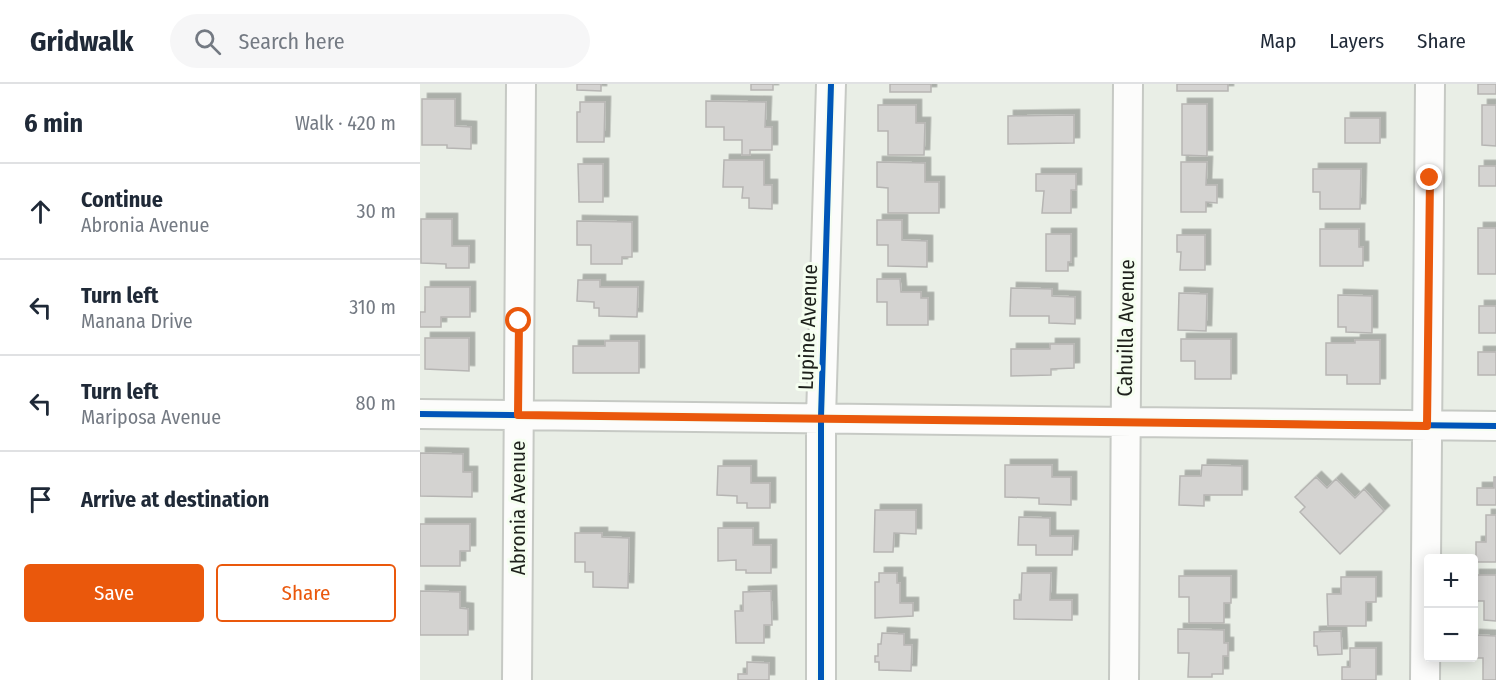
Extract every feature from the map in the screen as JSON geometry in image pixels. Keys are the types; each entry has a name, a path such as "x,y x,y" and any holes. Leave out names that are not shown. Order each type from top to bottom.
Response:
{"street":[{"name":"Abronia Avenue","path":"517,680 521,84"},
{"name":"Lupine Avenue","path":"821,680 821,417 831,84"},
{"name":"Cahuilla Avenue","path":"1124,680 1128,84"},
{"path":"1425,680 1430,84"},
{"path":"420,414 1496,426"}],"building":[{"path":"577,84 601,84 601,91 577,90"},
{"path":"751,84 773,84 773,90 751,90"},
{"path":"890,84 931,84 931,92 890,92"},
{"path":"1177,84 1228,84 1228,91 1177,91"},
{"path":"1478,84 1496,84 1496,94 1478,94"},
{"path":"422,99 455,99 455,126 471,127 471,149 447,148 447,145 422,145"},
{"path":"706,101 766,102 765,127 772,127 772,150 750,150 750,155 742,155 742,140 724,140 724,127 706,127"},
{"path":"580,102 605,102 604,142 577,142 577,112 580,112"},
{"path":"1182,104 1207,104 1207,156 1182,155"},
{"path":"878,105 916,105 916,123 925,123 924,155 888,155 888,131 878,131"},
{"path":"1482,105 1496,105 1496,146 1482,145"},
{"path":"1074,115 1074,143 1008,144 1008,116"},
{"path":"1345,118 1380,118 1380,143 1345,143"},
{"path":"724,160 764,160 764,185 772,185 772,209 749,208 749,198 742,198 743,187 723,187"},
{"path":"877,162 925,163 925,182 939,182 939,213 888,213 888,188 877,187"},
{"path":"1181,162 1207,162 1206,185 1217,185 1217,203 1206,202 1206,212 1181,212"},
{"path":"578,164 603,164 603,202 579,202"},
{"path":"1479,166 1496,166 1496,186 1479,186"},
{"path":"1313,169 1361,169 1360,209 1320,209 1320,192 1313,192"},
{"path":"1036,174 1076,174 1076,190 1071,190 1071,213 1042,213 1044,191 1036,191"},
{"path":"421,219 452,219 452,246 469,246 469,268 446,268 446,264 421,263"},
{"path":"877,220 902,220 902,240 927,241 927,267 888,266 888,245 877,245"},
{"path":"577,221 632,222 632,257 622,257 622,264 591,264 591,245 577,245"},
{"path":"1478,228 1496,228 1496,274 1478,274"},
{"path":"1320,229 1359,229 1359,247 1363,247 1363,266 1320,266"},
{"path":"1046,234 1071,234 1071,262 1068,262 1068,271 1046,271"},
{"path":"1177,235 1205,235 1205,270 1180,270 1181,252 1177,252"},
{"path":"877,279 900,279 901,292 921,292 921,298 928,298 928,325 887,325 887,302 877,302"},
{"path":"578,280 600,280 600,287 638,287 637,317 599,316 599,308 594,308 594,302 577,301"},
{"path":"425,287 470,287 470,317 441,317 441,327 420,327 420,312 425,312"},
{"path":"1011,288 1052,289 1052,296 1075,297 1075,324 1049,323 1049,316 1010,316"},
{"path":"1179,293 1207,294 1206,331 1178,330"},
{"path":"1338,295 1372,296 1372,333 1346,332 1346,327 1338,327"},
{"path":"1479,306 1496,306 1496,333 1479,333"},
{"path":"425,338 469,338 469,371 425,369"},
{"path":"1181,339 1231,339 1231,379 1195,379 1195,361 1181,361"},
{"path":"1355,340 1380,340 1380,384 1347,384 1347,375 1326,375 1326,343 1355,343"},
{"path":"605,341 639,341 639,373 573,373 573,346 605,346"},
{"path":"1050,344 1074,344 1074,368 1051,369 1051,375 1011,376 1011,349 1050,349"},
{"path":"1478,352 1496,352 1496,375 1478,375"},
{"path":"420,453 463,454 463,472 472,472 472,497 420,496"},
{"path":"1005,465 1052,465 1052,477 1071,477 1071,505 1039,504 1039,498 1005,497"},
{"path":"1202,465 1242,466 1242,495 1204,495 1204,506 1179,505 1180,476 1201,476"},
{"path":"718,466 751,466 751,483 770,483 770,508 747,508 747,503 737,503 737,496 717,495"},
{"path":"1316,477 1327,488 1336,479 1355,498 1364,489 1384,511 1340,554 1300,512 1305,507 1295,497"},
{"path":"1494,477 1496,477 1496,505 1477,505 1477,488 1494,488"},
{"path":"875,510 916,510 916,534 894,533 893,552 874,552"},
{"path":"1486,515 1496,515 1496,562 1478,562 1476,542 1486,542"},
{"path":"1019,517 1050,518 1050,536 1073,536 1072,555 1036,555 1036,545 1018,545"},
{"path":"420,524 470,524 470,551 460,551 460,566 420,566"},
{"path":"718,528 753,528 753,545 771,545 771,573 746,573 746,570 736,570 736,560 718,561"},
{"path":"575,533 602,533 602,537 629,538 628,588 593,587 593,572 585,572 585,562 575,562"},
{"path":"879,573 897,573 897,583 900,583 900,603 913,603 913,616 875,618 875,582 879,582"},
{"path":"1022,573 1051,573 1050,600 1072,600 1072,620 1014,619 1014,600 1021,600"},
{"path":"1478,575 1496,575 1496,621 1484,620 1484,601 1478,601"},
{"path":"1179,576 1231,576 1231,603 1224,603 1224,623 1189,623 1189,597 1179,597"},
{"path":"1341,577 1376,577 1376,602 1366,602 1366,626 1328,626 1327,594 1341,594"},
{"path":"420,591 460,592 460,608 468,609 468,635 420,635"},
{"path":"771,591 772,625 764,625 764,643 736,643 735,611 743,611 743,592"},
{"path":"1178,629 1224,630 1224,643 1228,643 1228,656 1223,656 1223,674 1212,674 1212,677 1188,677 1189,653 1178,653"},
{"path":"1341,631 1342,654 1318,655 1317,646 1314,646 1314,632"},
{"path":"882,633 904,634 904,645 912,645 911,671 879,670 879,662 875,662 875,656 878,656 878,644 881,644"},
{"path":"1478,635 1496,636 1496,680 1483,680 1483,658 1478,658"},
{"path":"1350,648 1376,648 1376,680 1342,680 1342,667 1350,667"},
{"path":"747,662 769,663 769,680 738,680 738,674 747,674"}],"cycle path":[{"path":"821,680 821,417 831,84"},
{"path":"420,414 1496,426"}],"route":[{"path":"519,321 518,415 1427,426 1430,178"}]}
